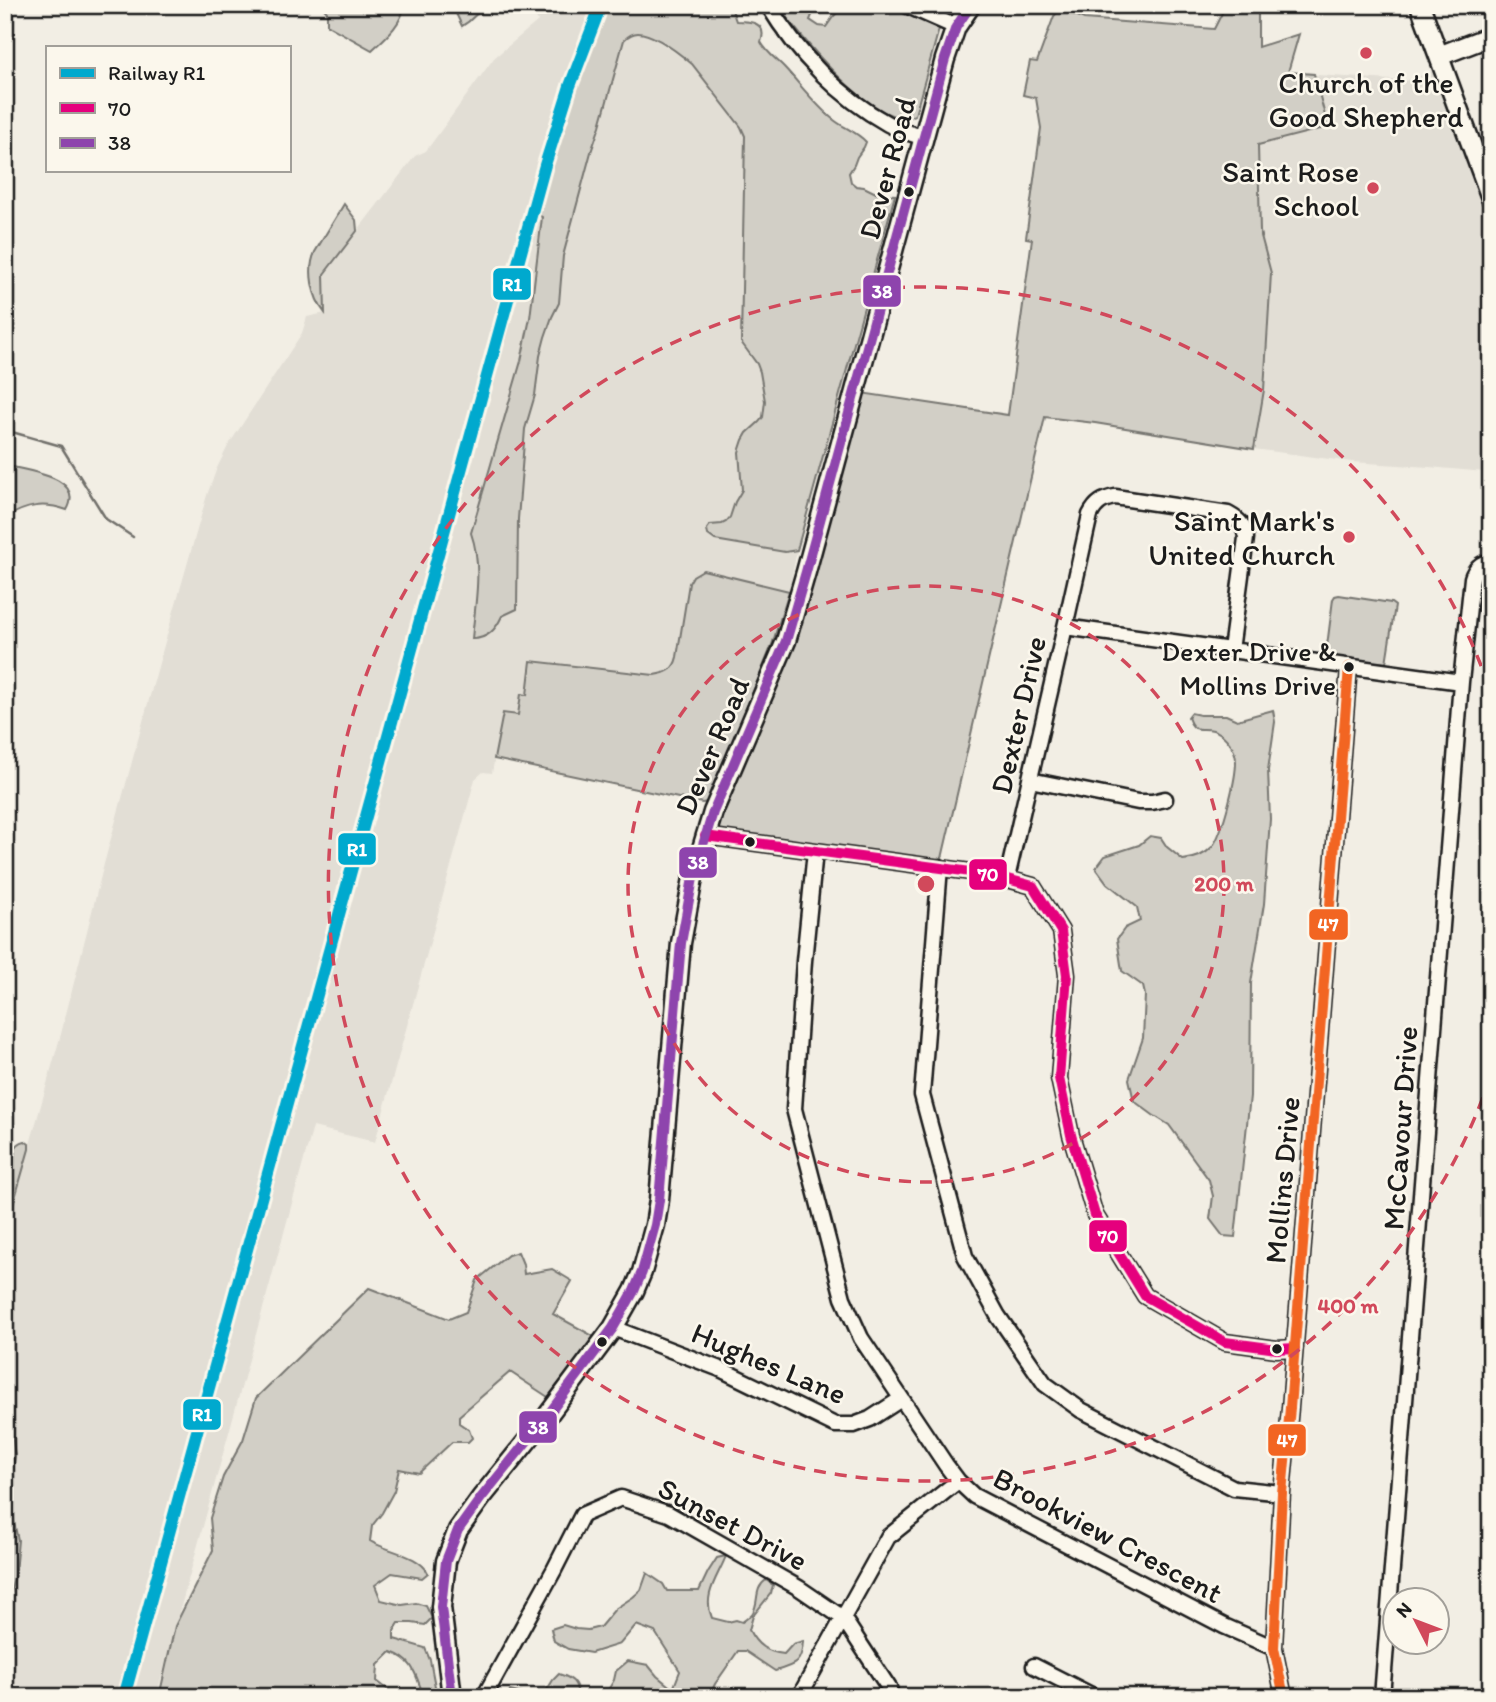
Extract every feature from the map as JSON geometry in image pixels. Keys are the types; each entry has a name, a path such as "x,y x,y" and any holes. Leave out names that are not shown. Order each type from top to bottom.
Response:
{"main road":[{"name":"Dever Road","path":"452,1697 441,1607 446,1561 458,1530 613,1328 642,1272 659,1200 681,943 693,878 713,812 786,641 945,58 956,27 971,5"},
{"path":"1420,5 1491,198"},
{"path":"1439,56 1491,37"}],"street":[{"path":"768,5 796,45 837,87 881,119 924,138"},
{"path":"905,5 956,27"},
{"path":"1065,627 1090,514 1100,501 1115,497 1228,514 1242,523 1247,537 1231,650"},
{"name":"McCavour Drive","path":"1382,1697 1461,682 1472,578 1474,571 1485,563"},
{"name":"Dexter Drive","path":"1007,878 1065,627 1461,682"},
{"name":"Mollins Drive","path":"1284,1697 1274,1648 1282,1493 1349,667"},
{"path":"1030,780 1138,802 1165,799"},
{"path":"705,836 940,867 1007,878 1033,886 1061,931 1067,975 1059,1078 1071,1135 1095,1215 1145,1296 1225,1342 1278,1349 1295,1348"},
{"name":"Brookview Crescent","path":"816,851 804,961 793,1110 843,1298 861,1338 958,1481 974,1496 1224,1626 1274,1648"},
{"path":"940,867 922,1095 965,1255 998,1316 1045,1384 1081,1410 1234,1488 1282,1493"},
{"name":"Hughes Lane","path":"613,1328 720,1369 835,1425 854,1425 870,1419 901,1399"},
{"path":"799,1697 888,1537 958,1481"},
{"name":"Sunset Drive","path":"484,1697 582,1515 621,1498 669,1514 799,1588 843,1618 889,1688 892,1697"},
{"path":"1034,1666 1095,1697"}],"shaded area":[{"path":"321,5 405,5 396,25 372,50 327,25 327,12"},
{"path":"452,5 488,5 462,26"},
{"path":"553,5 607,5 571,95 538,215 542,217 526,339 471,532 476,546 478,579 472,639 480,639 498,624 501,616 517,609 518,519 525,429 535,395 540,356 559,303 563,257 621,47 624,40 639,33 652,37 692,64 746,136 744,348 757,364 765,401 763,416 752,428 741,493 726,522 712,524 707,531 715,540 785,552 797,550 789,591 703,570 693,576 689,583 677,657 670,670 665,673 521,695 519,715 503,714 492,773 483,772 475,779 375,1142 313,1127 156,1697 5,1697 5,1618 15,1573 18,1540 8,1496 15,1456 5,1380 5,1233 207,495 228,446 302,333 307,317 325,313 324,274 415,156 426,151 494,58 538,21 535,15"},
{"path":"607,5 726,5 732,10 736,21 756,24 762,30 761,42 768,52 827,114 866,142 849,173 851,182 878,194 895,195 797,550 785,552 715,540 708,535 707,529 710,525 726,522 730,517 742,490 739,452 747,433 763,417 765,401 757,364 741,342 745,136 741,127 687,60 651,36 638,33 624,40 563,256 559,303 545,337 535,395 525,429 518,519 517,609 502,616 487,635 472,639 477,559 471,533 521,361 530,318 542,217 538,215 568,108"},
{"path":"778,5 812,5 815,8 810,20 826,27 844,5 887,5 937,27 939,29 915,115 899,117 881,110 860,96 820,57"},
{"path":"1226,5 1258,5 1258,47 1299,34 1288,72 1314,74 1328,127 1258,145 1260,232 1271,273 1264,390 1254,449 1045,417 940,867 705,836 762,700 855,392 1008,415 1032,239 1026,238 1041,128 1036,98 1023,95 1030,61 1037,62 1054,16 1061,8 1084,19 1214,29"},
{"path":"1443,68 1491,198 1491,471 1352,462 1254,449 1264,390 1271,273 1260,232 1258,145 1288,73 1405,81"},
{"path":"344,204 356,220 357,231 324,274 325,313 312,283 311,267 315,252"},
{"path":"5,465 61,482 68,489 71,499 67,510 35,506 5,518"},
{"path":"703,570 789,591 772,645 708,802 702,803 494,759 503,713 518,715 521,694 527,695 531,661 654,675 672,668 677,657 689,583 693,576"},
{"path":"1339,595 1391,603 1395,606 1386,663 1327,657 1333,599"},
{"path":"1273,710 1275,722 1268,770 1270,819 1264,904 1251,983 1250,1096 1235,1237 1223,1236 1210,1219 1213,1196 1209,1180 1169,1125 1134,1101 1129,1079 1143,1038 1145,995 1143,986 1122,971 1117,939 1125,928 1140,921 1137,907 1107,883 1096,868 1105,856 1139,845 1150,836 1161,838 1167,847 1183,860 1209,850 1221,830 1229,802 1235,773 1235,754 1220,734 1213,730 1195,728 1188,717 1191,713 1226,715 1237,720"},
{"path":"25,1141 29,1144 29,1149 5,1233 8,1167 11,1155 17,1146"},
{"path":"518,1252 524,1274 552,1269 572,1281 553,1314 595,1337 548,1397 510,1372 459,1416 459,1423 469,1430 472,1438 468,1442 452,1442 419,1473 399,1469 394,1491 372,1526 370,1541 418,1562 428,1573 422,1578 392,1573 375,1585 381,1600 402,1605 416,1603 426,1606 432,1618 425,1625 399,1623 394,1631 394,1639 425,1648 437,1697 424,1697 410,1664 391,1652 378,1665 377,1681 397,1697 159,1697 175,1626 213,1550 210,1518 223,1477 243,1440 256,1398 369,1288 449,1319 466,1312 477,1280 508,1255"},
{"path":"5,1380 15,1456 8,1496 18,1540 15,1573 5,1618"},
{"path":"726,1556 710,1594 709,1610 712,1618 742,1622 752,1614 759,1588 766,1580 773,1585 771,1593 753,1616 749,1630 759,1644 778,1653 784,1654 793,1644 803,1641 799,1659 793,1665 775,1671 745,1651 738,1651 709,1697 604,1697 616,1671 628,1661 648,1665 673,1689 680,1671 655,1632 636,1625 620,1644 591,1653 568,1649 554,1641 551,1629 563,1625 588,1630 600,1627 615,1609 641,1590 647,1573 663,1584 667,1591 699,1591 717,1558"},
{"path":"559,1674 574,1682 580,1697 506,1697 510,1691 531,1696 545,1693"}],"waterway":[{"path":"5,430 61,446 106,519 133,537"}],"rail line":[{"name":"R1","path":"124,1697 545,165 570,86 601,5"}],"transit line":[{"name":"38","path":"452,1697 441,1607 446,1561 458,1530 613,1328 642,1272 659,1200 681,943 693,878 713,812 786,641 945,59 956,27 971,5"},
{"name":"47","path":"1284,1697 1274,1648 1282,1493 1349,667"},
{"name":"70","path":"705,836 993,875 1033,886 1061,931 1067,975 1059,1078 1071,1135 1095,1215 1145,1296 1225,1342 1277,1349 1295,1348"}],"place":[{"name":"Church of the Good Shepherd","path":"1366,53"},
{"name":"Saint Rose School","path":"1373,188"},
{"name":"Saint Mark's United Church","path":"1349,537"},
{"name":"Dexter Drive & Mollins Drive","path":"1349,667"}]}
